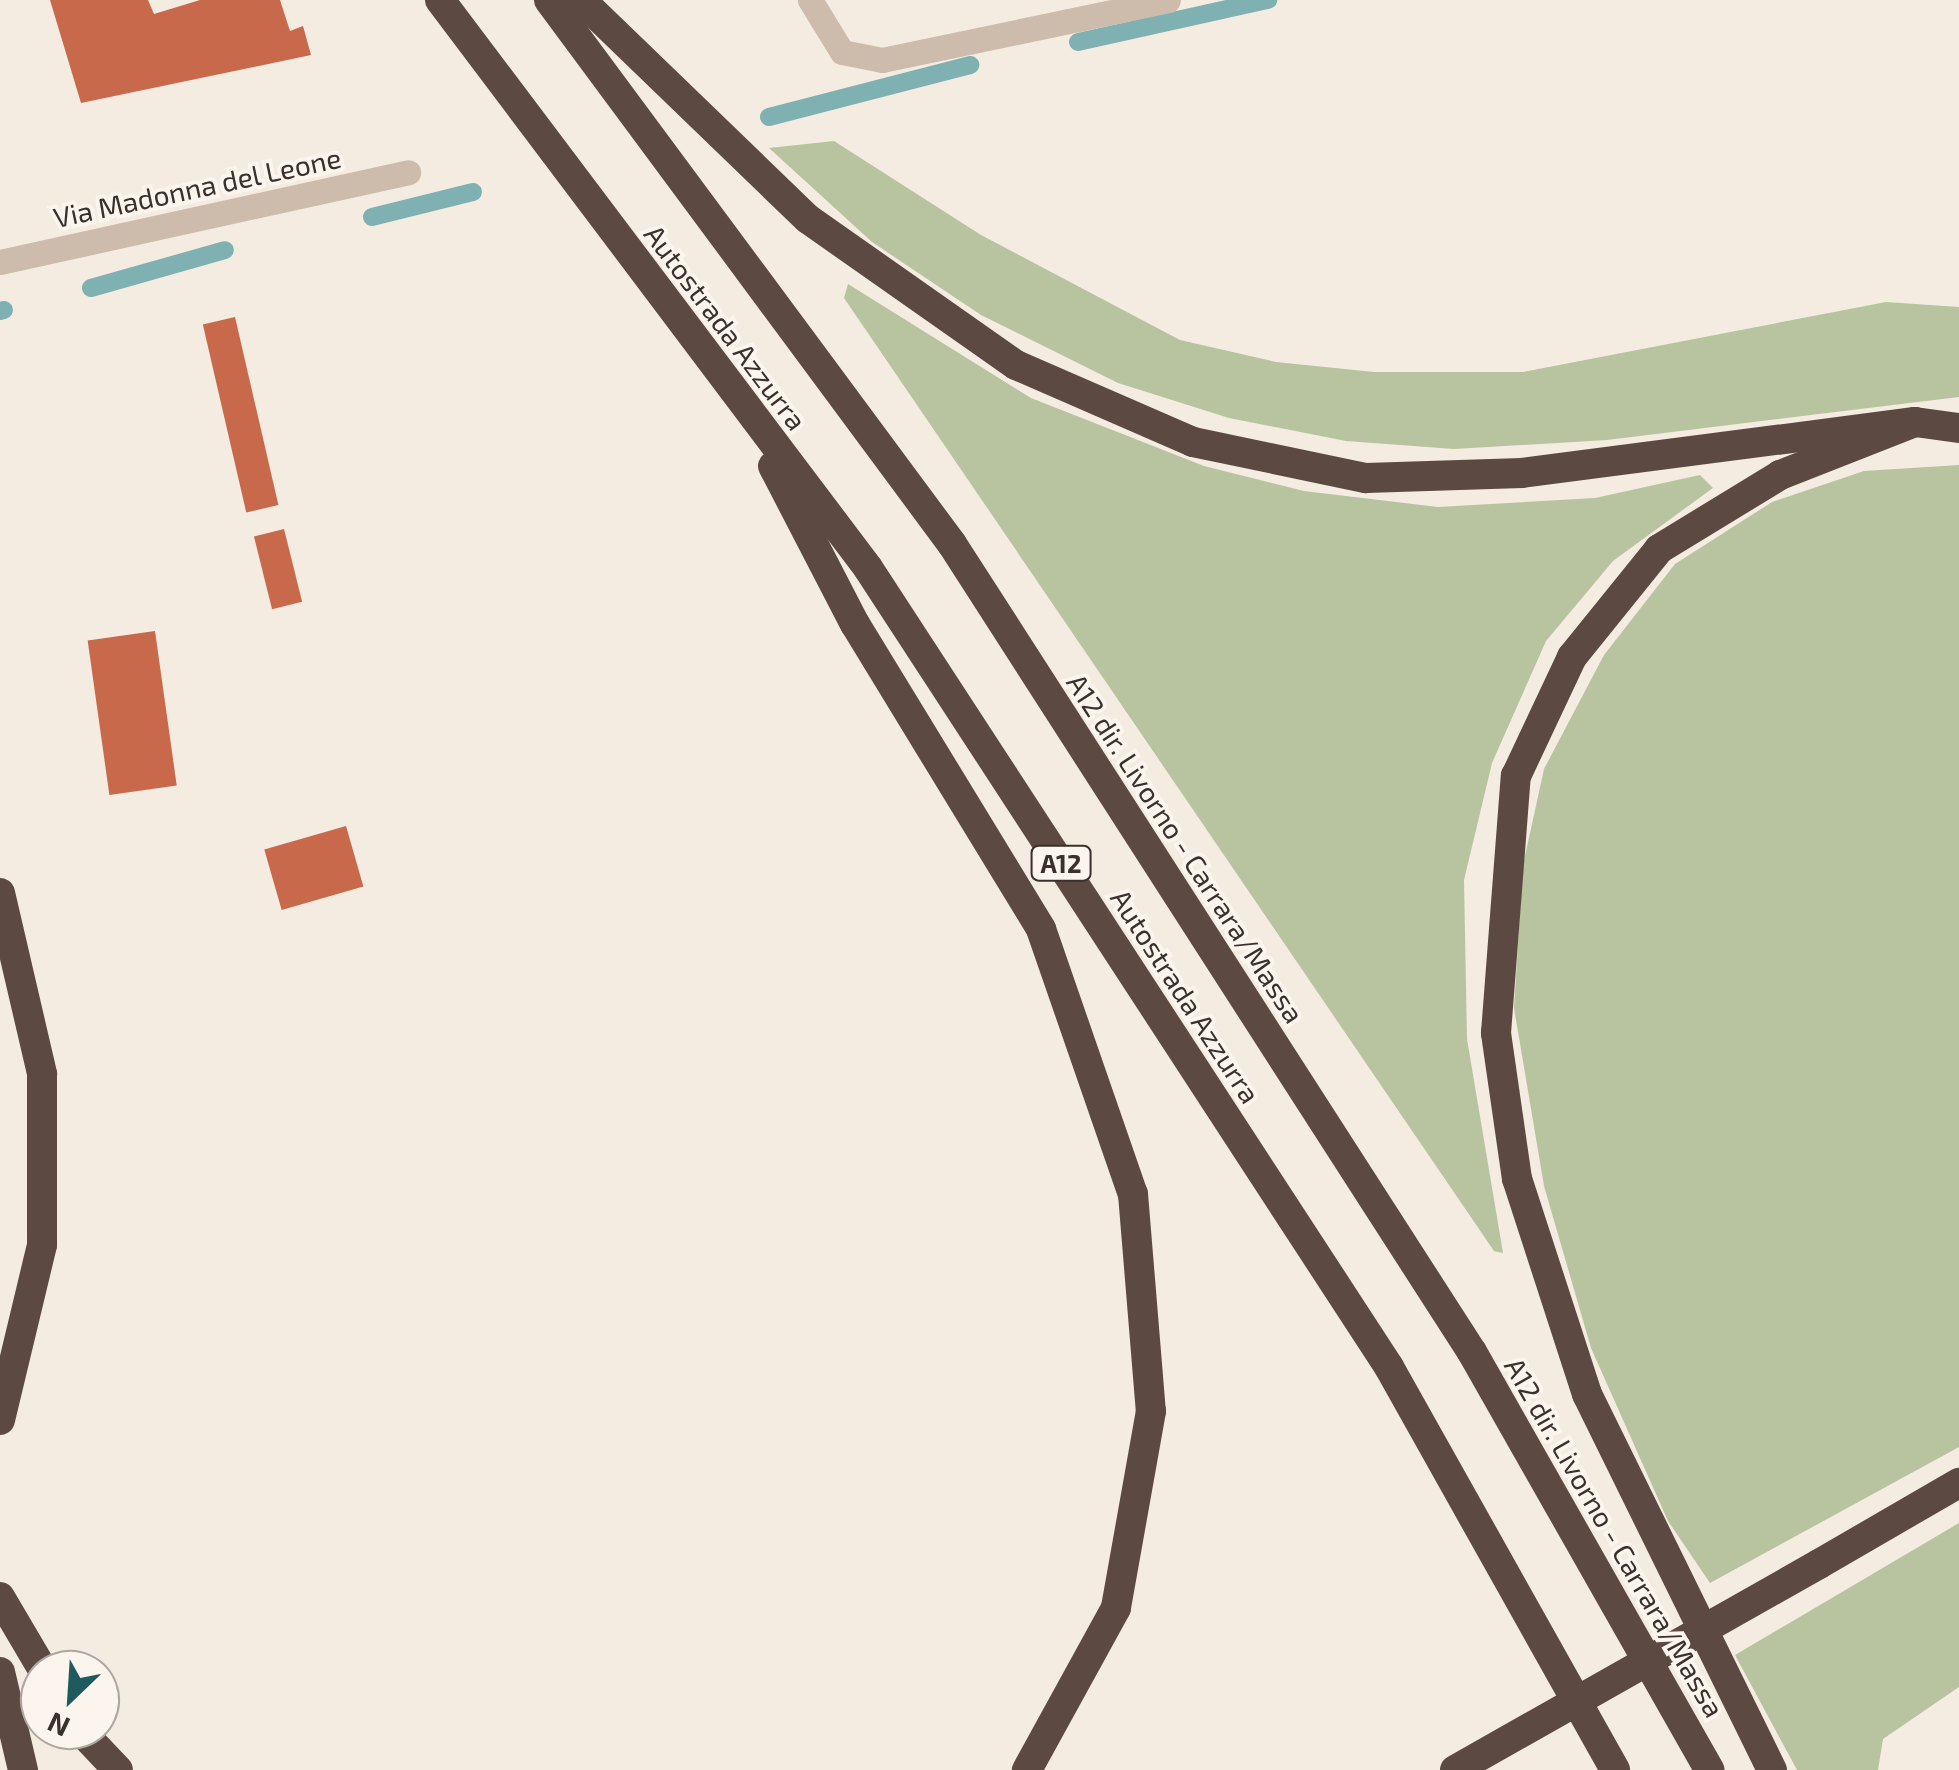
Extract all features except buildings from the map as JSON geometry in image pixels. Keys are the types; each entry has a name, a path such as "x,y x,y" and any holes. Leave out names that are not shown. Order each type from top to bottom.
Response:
{"highway":[{"name":"Autostrada Azzurra","path":"440,0 868,568 1389,1367 1615,1770"},
{"name":"A12 dir. Livorno - Carrara/Massa","path":"549,0 952,544 1472,1352 1709,1770"},
{"path":"582,0 808,220 1016,365 1193,442 1366,478 1522,474 1916,422 1959,428"},
{"path":"734,393 856,624 1040,929 1133,1194 1151,1411 1116,1608 1026,1770"},
{"path":"1772,1770 1587,1394 1517,1178 1496,1033 1516,776 1572,657 1659,549 1780,475 1916,422"},
{"path":"0,893 42,1074 42,1245 0,1420"},
{"path":"1455,1770 1959,1484"},
{"path":"0,1598 31,1650"},
{"path":"0,1672 24,1770"},
{"path":"99,1750 118,1770"}],"street":[{"path":"810,0 842,52 882,60 1168,0"},
{"name":"Via Madonna del Leone","path":"0,262 408,172"}],"green space":[{"path":"834,141 981,235 1180,340 1276,362 1374,372 1523,372 1886,302 1959,307 1959,397 1607,440 1454,449 1346,441 1229,418 1118,383 981,315 872,242 769,148"},
{"path":"848,284 1031,398 1204,466 1304,491 1438,507 1595,498 1700,475 1713,488 1613,561 1546,641 1492,763 1464,880 1467,1039 1503,1253 1494,1251 844,298"},
{"path":"1959,465 1959,1447 1710,1583 1668,1521 1591,1348 1544,1186 1514,1008 1523,865 1544,769 1604,655 1675,564 1772,502 1864,471"},
{"path":"1959,1523 1959,1687 1883,1739 1878,1770 1797,1770 1735,1655"}],"waterway":[{"path":"1078,42 1268,0"},
{"path":"769,117 970,65"},
{"path":"372,217 473,192"},
{"path":"91,288 225,250"},
{"path":"0,311 4,310"}]}
